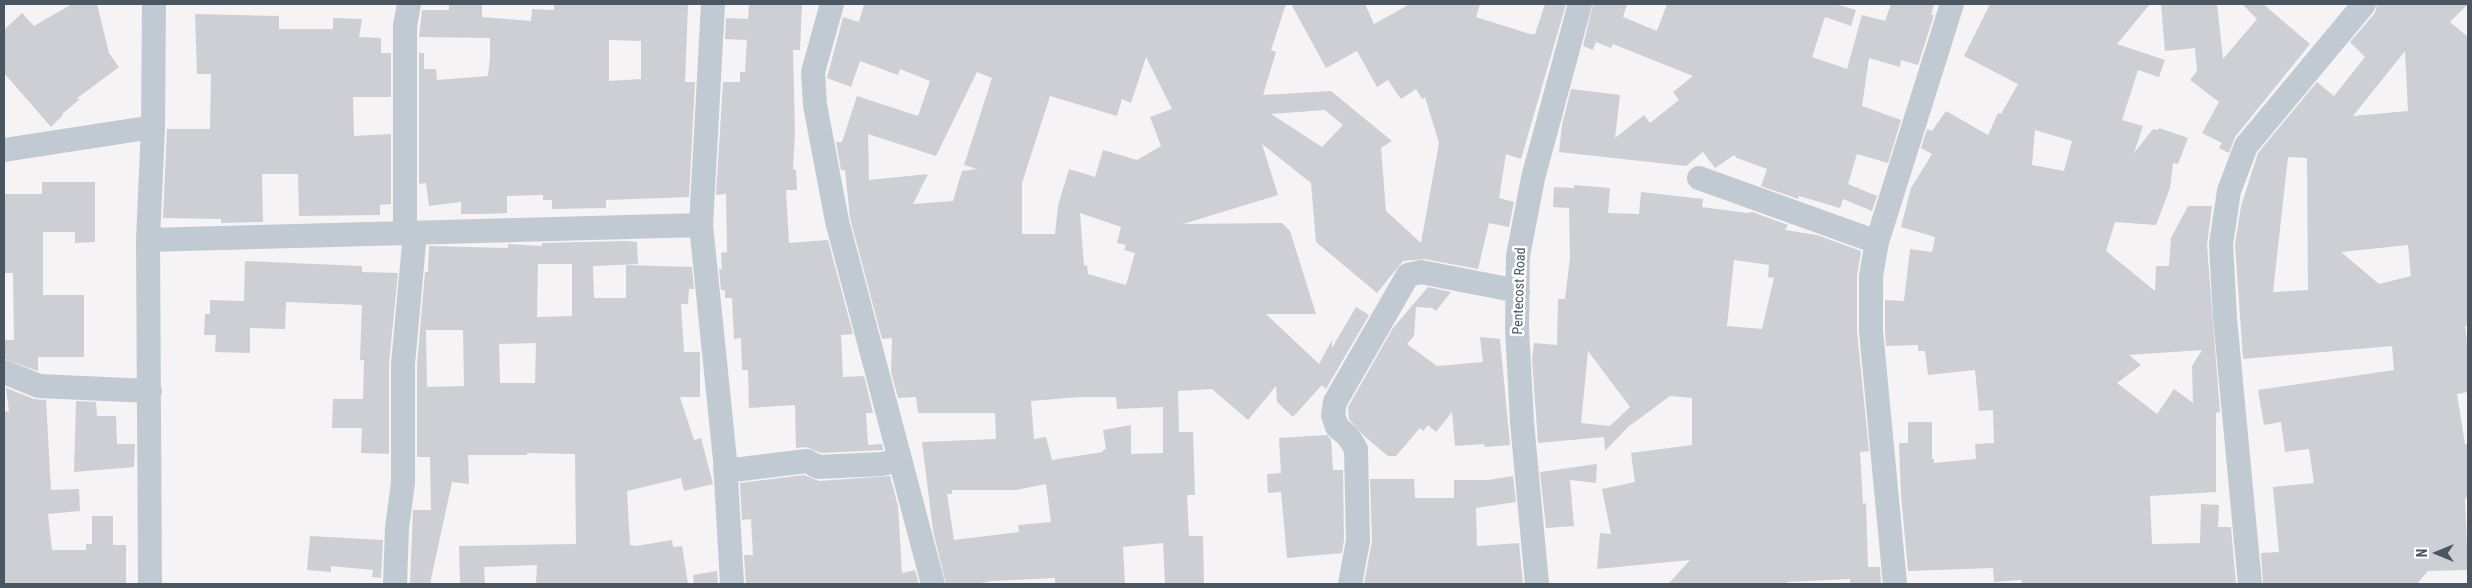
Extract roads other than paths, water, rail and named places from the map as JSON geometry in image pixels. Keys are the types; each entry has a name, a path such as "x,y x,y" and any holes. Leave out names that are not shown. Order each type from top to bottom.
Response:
{"street":[{"path":"150,584 148,240 153,127 154,4"},
{"path":"395,584 396,528 403,483 403,364 410,233 405,26 409,4"},
{"path":"713,4 701,225 725,472 732,584"},
{"path":"832,4 813,72 814,105 838,221 933,584"},
{"name":"Pentecost Road","path":"1537,584 1522,422 1517,328 1518,256 1533,178 1580,4"},
{"path":"1895,584 1871,330 1872,276 1877,242 1952,4"},
{"path":"2250,584 2225,318 2221,244 2229,191 2246,146 2364,4"},
{"path":"4,150 153,127"},
{"path":"1700,178 1877,242"},
{"path":"148,240 701,225"},
{"path":"1350,584 1358,541 1356,448 1348,436 1337,427 1333,415 1335,402 1408,275 1421,272 1518,291"},
{"path":"4,372 39,386 150,391"},
{"path":"725,472 807,461 818,467 882,464 900,460"}]}
